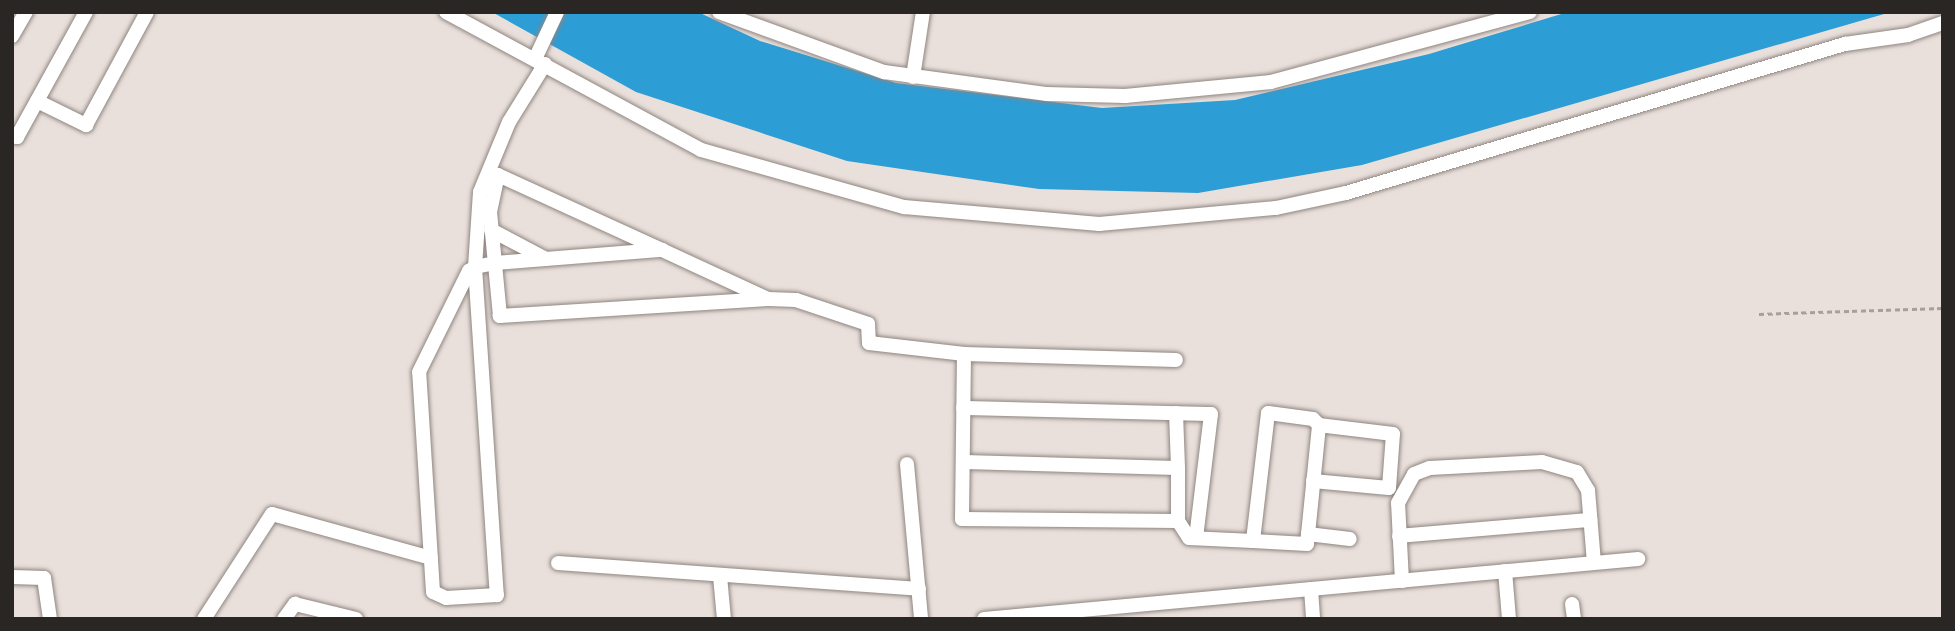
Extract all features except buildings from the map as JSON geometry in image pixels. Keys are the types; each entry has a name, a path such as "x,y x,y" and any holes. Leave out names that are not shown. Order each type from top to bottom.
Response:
{"street":[{"path":"12,36 26,12"},
{"path":"12,134 17,137 86,12"},
{"path":"37,101 86,125 147,12"},
{"path":"446,12 701,150 817,184 964,216 1099,224 1276,208 1346,193 1845,44 1908,35 1943,23"},
{"path":"475,267 419,372 433,592 446,598 497,595 475,267 480,192 488,165 540,62 557,12"},
{"path":"719,12 810,49 913,77 1046,94 1221,90 1318,71 1530,12"},
{"path":"913,77 923,12"},
{"path":"768,299 498,175 491,230 500,316 768,299 796,300 868,324 869,343 964,354 1176,360"},
{"path":"491,230 546,259"},
{"path":"475,267 495,263 662,250"},
{"path":"964,354 962,519 1178,521"},
{"path":"963,408 1211,414 1196,538"},
{"path":"1253,541 1268,413 1319,425 1393,434 1389,488 1313,481"},
{"path":"1176,414 1178,521 1189,538 1307,544 1319,425"},
{"path":"963,462 1178,468"},
{"path":"907,464 921,619"},
{"path":"1402,581 1398,503 1414,474 1430,468 1556,464 1583,477 1594,563"},
{"path":"204,619 272,514 431,558"},
{"path":"1399,536 1590,520"},
{"path":"1308,534 1350,539"},
{"path":"984,619 1118,613 1311,589 1638,559"},
{"path":"558,563 919,589"},
{"path":"1506,571 1509,619"},
{"path":"720,576 724,619"},
{"path":"12,577 44,578 50,619"},
{"path":"1311,589 1313,619"},
{"path":"284,619 295,604 356,619"}],"path":[{"path":"1759,314 1943,308"}],"water":[{"path":"492,12 698,12 760,41 896,83 1102,108 1235,100 1429,54 1568,12 1891,12 1362,165 1198,193 1039,189 847,161 636,92"}]}
